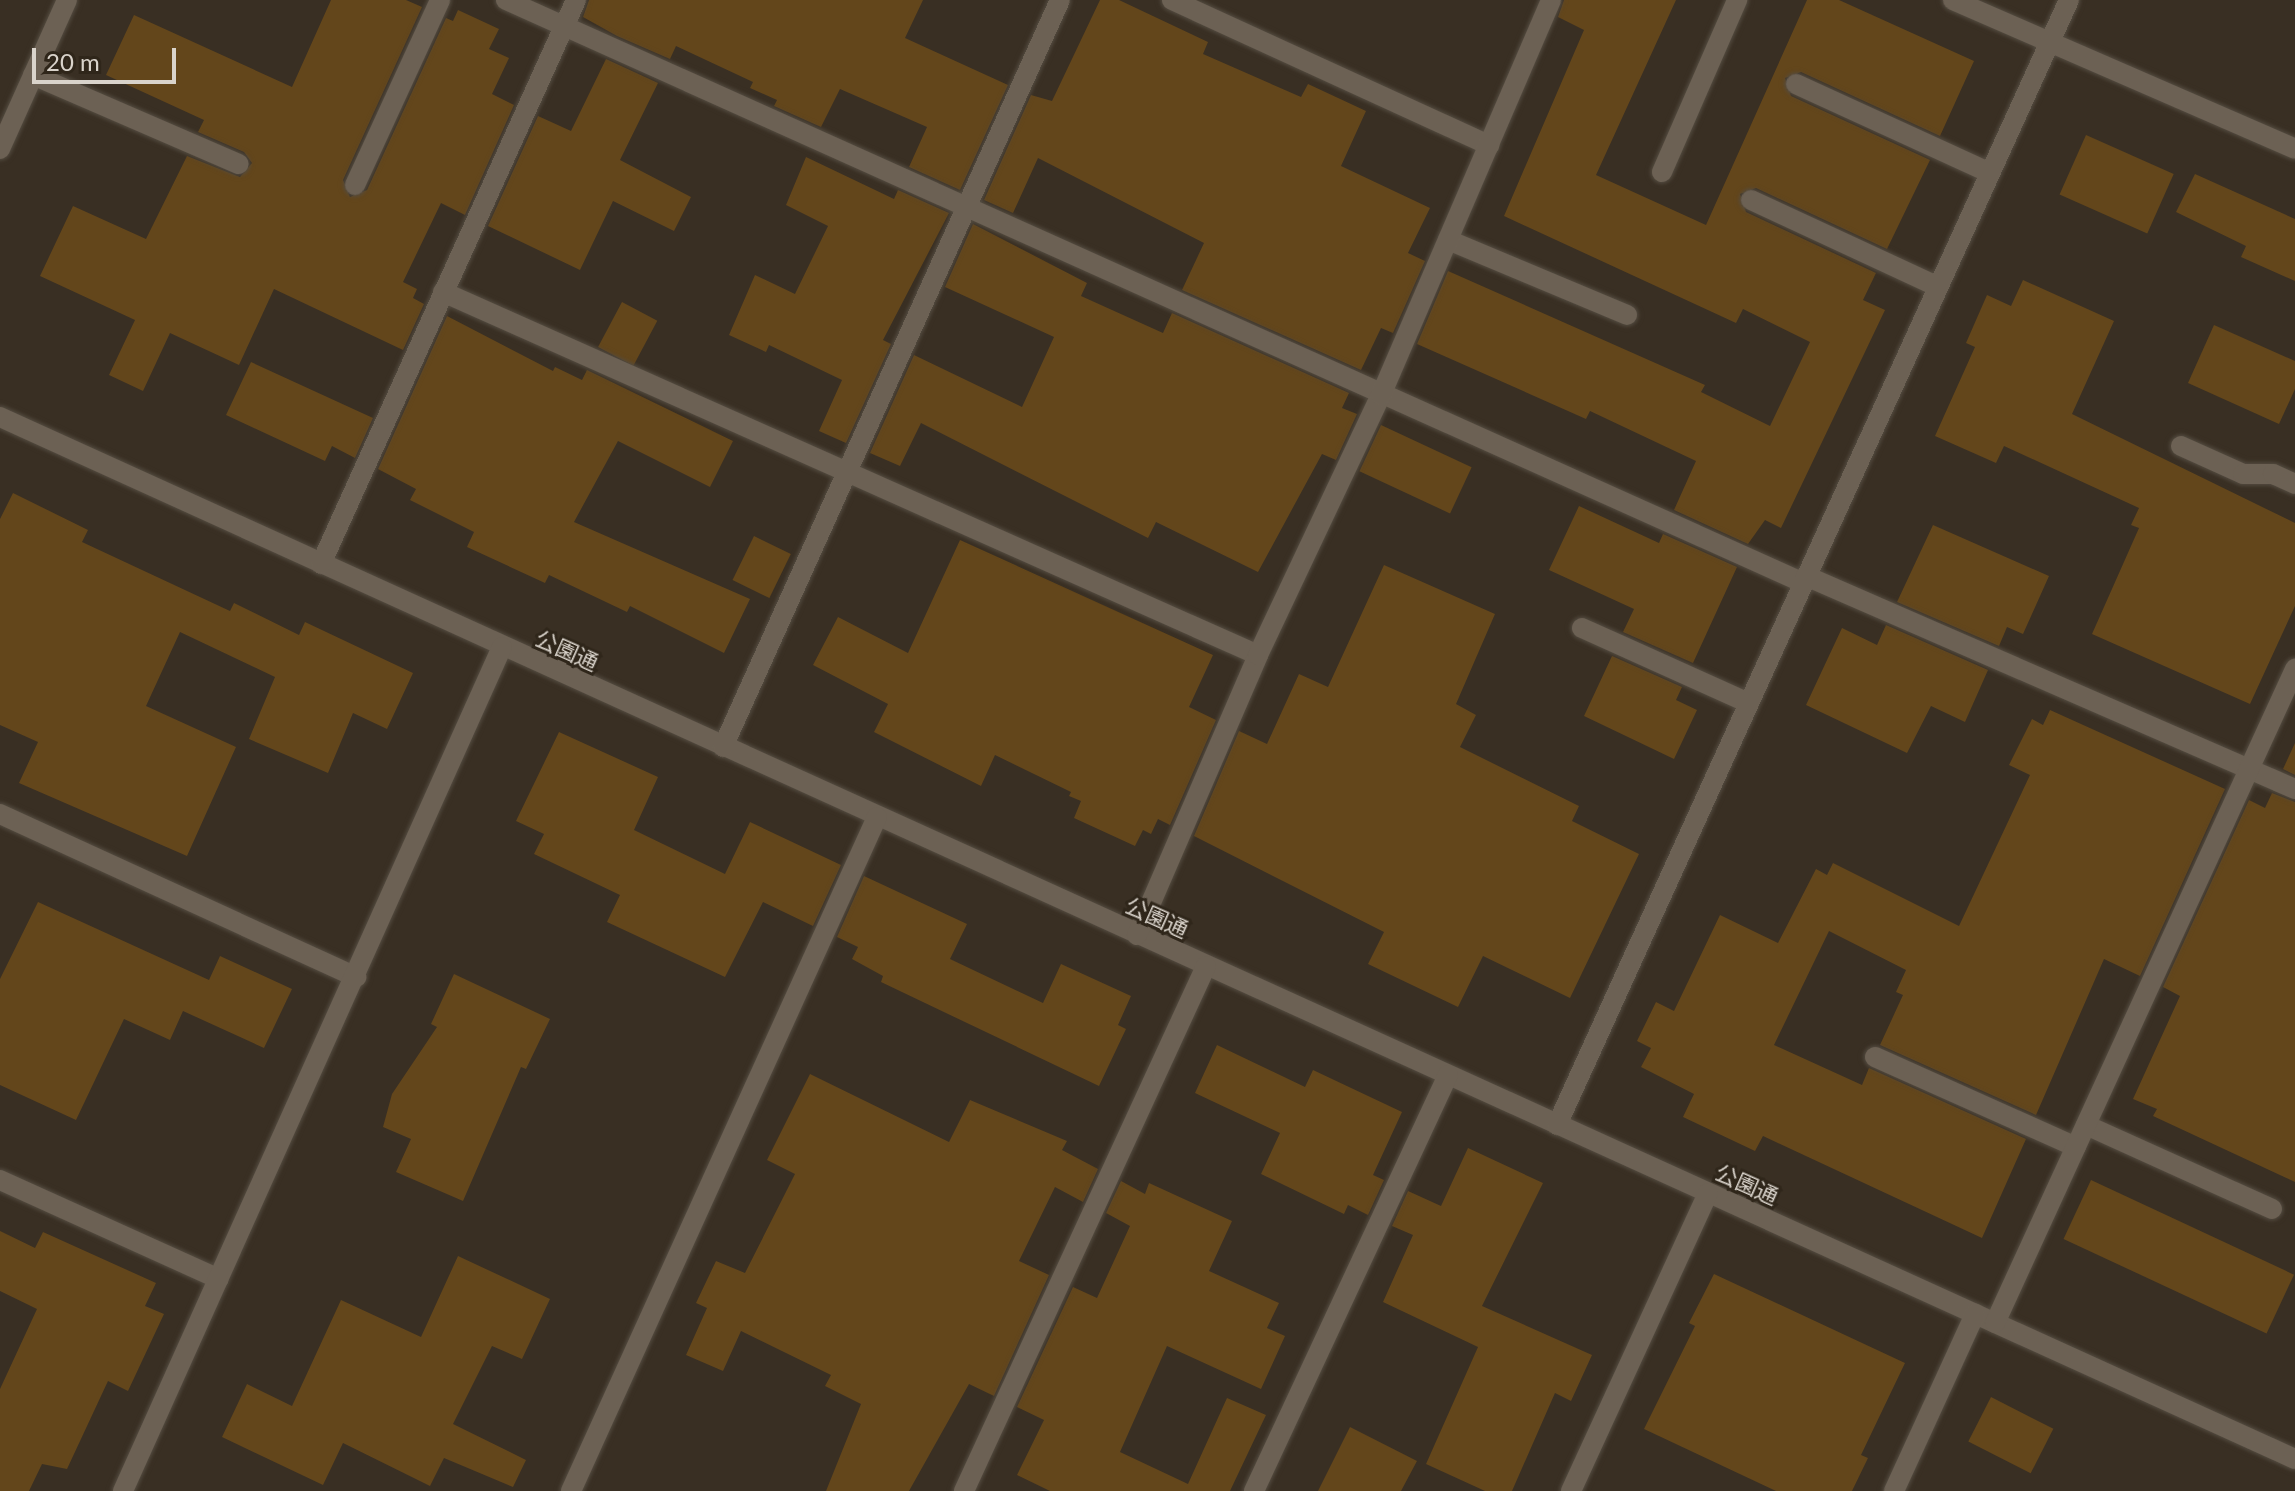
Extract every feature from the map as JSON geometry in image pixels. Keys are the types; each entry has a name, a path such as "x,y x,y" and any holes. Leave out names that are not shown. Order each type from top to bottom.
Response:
{"street":[{"path":"0,149 67,0"},
{"path":"355,185 440,0"},
{"path":"506,0 1381,395 2295,789"},
{"path":"321,564 576,0"},
{"path":"723,747 850,473 1060,0"},
{"path":"1172,0 1489,145"},
{"path":"1137,935 1258,655 1381,395 1551,0"},
{"path":"1662,172 1737,0"},
{"path":"1953,0 2295,149"},
{"path":"1557,1125 2069,0"},
{"path":"33,75 239,164"},
{"path":"1796,84 1990,173"},
{"path":"1751,200 1938,287"},
{"path":"1448,240 1627,315"},
{"path":"443,292 1258,655"},
{"name":"公園通","path":"0,417 2295,1459"},
{"path":"2181,446 2243,474 2273,474 2295,484"},
{"path":"1582,628 1749,703"},
{"path":"123,1491 502,647"},
{"path":"1995,1323 2295,669"},
{"path":"0,814 356,977"},
{"path":"571,1491 877,817"},
{"path":"964,1491 1206,966"},
{"path":"1875,1057 2076,1147"},
{"path":"1254,1491 1448,1075"},
{"path":"2086,1125 2272,1209"},
{"path":"0,1180 219,1279"},
{"path":"1571,1491 1708,1193"},
{"path":"1894,1491 1975,1314"}],"building":[{"path":"331,0 406,0 422,7 343,180 350,197 367,190 446,18 453,21 458,10 499,29 489,49 509,58 492,94 514,105 465,215 441,203 403,282 417,289 413,298 424,304 403,350 274,289 239,365 170,333 143,391 109,375 135,320 40,276 73,206 146,239 187,156 240,177 252,163 244,152 198,132 204,120 106,75 134,15 292,87"},
{"path":"589,0 923,0 905,38 1008,85 960,190 909,167 927,127 840,89 821,127 774,106 777,100 750,88 753,82 676,46 670,59 617,36 583,17"},
{"path":"1100,0 1119,0 1208,42 1203,54 1301,97 1308,84 1366,111 1341,166 1430,208 1408,253 1425,261 1393,333 1381,328 1361,370 1182,290 1204,243 1038,158 1013,213 984,200 1031,95 1052,101"},
{"path":"1564,0 1676,0 1596,175 1706,225 1807,0 1839,0 1974,61 1940,136 1801,72 1785,78 1791,96 1930,160 1887,249 1756,188 1740,194 1746,212 1876,273 1863,300 1885,310 1781,528 1765,520 1748,544 1674,510 1696,461 1590,411 1586,419 1417,344 1448,271 1705,385 1701,392 1770,426 1810,342 1743,309 1736,323 1504,216 1584,30 1558,17"},
{"path":"606,59 658,83 620,160 691,197 674,231 613,201 580,270 488,226 538,116 571,131"},
{"path":"2086,135 2174,174 2147,233 2060,194"},
{"path":"806,157 894,199 898,190 949,213 883,340 891,344 846,443 819,431 842,380 769,345 766,352 729,335 755,275 795,294 828,226 786,205"},
{"path":"2195,174 2295,219 2295,281 2241,257 2246,246 2176,212"},
{"path":"973,224 1087,283 1081,296 1163,333 1172,313 1349,393 1342,408 1357,414 1336,460 1322,454 1258,572 1156,522 1148,538 921,423 900,466 870,453 914,355 1022,407 1054,337 945,287"},
{"path":"2023,280 2114,321 2072,414 2295,523 2295,606 2250,704 2092,634 2139,528 2131,525 2139,508 2004,446 1996,463 1935,436 1975,347 1966,343 1987,295 2011,306"},
{"path":"622,302 657,321 633,366 598,347"},
{"path":"447,316 553,371 555,367 582,380 587,370 733,441 710,487 618,441 574,522 750,599 724,653 630,606 627,612 549,575 545,583 467,547 474,532 410,500 416,489 378,469"},
{"path":"2214,325 2295,361 2295,389 2279,424 2188,383"},
{"path":"251,362 373,418 355,458 332,446 325,461 226,415"},
{"path":"1381,425 1472,467 1450,513 1359,471"},
{"path":"13,493 88,530 82,542 230,611 234,603 299,635 305,622 413,673 387,729 353,713 328,773 249,739 275,677 180,632 146,706 236,747 187,856 19,783 38,742 0,725 0,519"},
{"path":"1579,506 1659,543 1663,534 1737,567 1693,663 1623,632 1634,609 1549,570"},
{"path":"1933,525 2049,576 2023,634 2007,627 1999,646 1897,602"},
{"path":"754,536 791,554 769,598 733,580"},
{"path":"960,540 1213,655 1189,707 1216,720 1170,825 1158,819 1151,834 1143,830 1135,846 1074,818 1081,801 1069,796 1071,792 995,755 981,786 874,732 888,704 813,665 838,617 908,653"},
{"path":"1384,565 1495,614 1456,704 1476,715 1460,747 1579,806 1572,821 1639,854 1570,998 1483,956 1458,1007 1368,964 1384,932 1194,836 1239,731 1267,744 1299,674 1328,687"},
{"path":"1886,625 1988,670 1965,722 1931,706 1907,753 1806,705 1842,628 1877,645"},
{"path":"1612,656 1682,687 1676,700 1697,710 1674,759 1584,716"},
{"path":"2050,710 2225,789 2140,976 2104,959 2036,1115 1880,1045 1903,995 1896,992 1906,970 1829,931 1774,1045 1862,1085 1869,1068 2026,1139 1982,1238 1763,1136 1755,1151 1683,1117 1694,1094 1641,1067 1651,1048 1637,1041 1656,1002 1674,1011 1720,915 1778,943 1816,869 1827,875 1833,863 1959,926 2030,775 2009,765 2032,719 2043,725"},
{"path":"559,732 658,777 634,830 725,874 750,822 841,865 813,926 763,902 725,977 607,922 620,895 534,854 544,834 516,821"},
{"path":"2295,743 2295,775 2283,769"},
{"path":"2272,793 2295,802 2295,1182 2153,1116 2157,1109 2133,1099 2180,996 2163,987 2249,800 2265,808"},
{"path":"864,876 967,924 950,959 1043,1003 1061,964 1131,996 1118,1025 1126,1029 1099,1086 881,982 883,976 852,959 858,947 837,937"},
{"path":"38,902 209,980 220,956 292,989 264,1048 183,1011 170,1040 124,1019 76,1120 0,1085 0,979"},
{"path":"454,974 550,1019 526,1069 521,1067 463,1201 396,1172 411,1139 383,1127 392,1094 437,1027 431,1024"},
{"path":"1217,1045 1305,1087 1313,1070 1402,1112 1373,1175 1384,1180 1368,1215 1348,1205 1344,1214 1261,1174 1280,1133 1195,1093"},
{"path":"810,1074 949,1142 970,1100 1067,1141 1062,1150 1098,1169 1083,1202 1055,1187 1019,1261 1049,1275 994,1396 969,1384 909,1491 826,1491 861,1404 825,1386 831,1375 741,1331 723,1371 686,1355 707,1308 696,1303 716,1261 745,1273 795,1174 767,1160"},
{"path":"1468,1148 1543,1183 1482,1306 1592,1355 1571,1401 1555,1393 1512,1491 1485,1491 1426,1464 1478,1347 1383,1302 1413,1235 1392,1226 1408,1191 1441,1206"},
{"path":"2091,1180 2294,1275 2267,1334 2064,1239"},
{"path":"1121,1181 1145,1194 1149,1183 1232,1221 1209,1271 1279,1303 1267,1328 1285,1336 1261,1389 1167,1346 1120,1452 1188,1484 1227,1398 1266,1415 1230,1491 1050,1491 1017,1475 1044,1420 1017,1407 1073,1287 1097,1298 1130,1226 1106,1213"},
{"path":"0,1231 35,1248 43,1232 156,1283 145,1306 164,1314 128,1391 108,1381 67,1469 42,1464 29,1491 0,1491 0,1389 37,1309 0,1291"},
{"path":"458,1256 550,1299 522,1359 492,1346 453,1424 526,1460 513,1487 444,1458 430,1486 343,1443 323,1485 222,1437 247,1384 292,1406 341,1300 421,1337"},
{"path":"1714,1274 1905,1363 1861,1455 1868,1458 1852,1491 1776,1491 1644,1429 1695,1326 1689,1323"},
{"path":"1991,1397 2053,1429 2031,1473 1968,1442"},
{"path":"1350,1427 1417,1461 1401,1491 1318,1491"}]}
